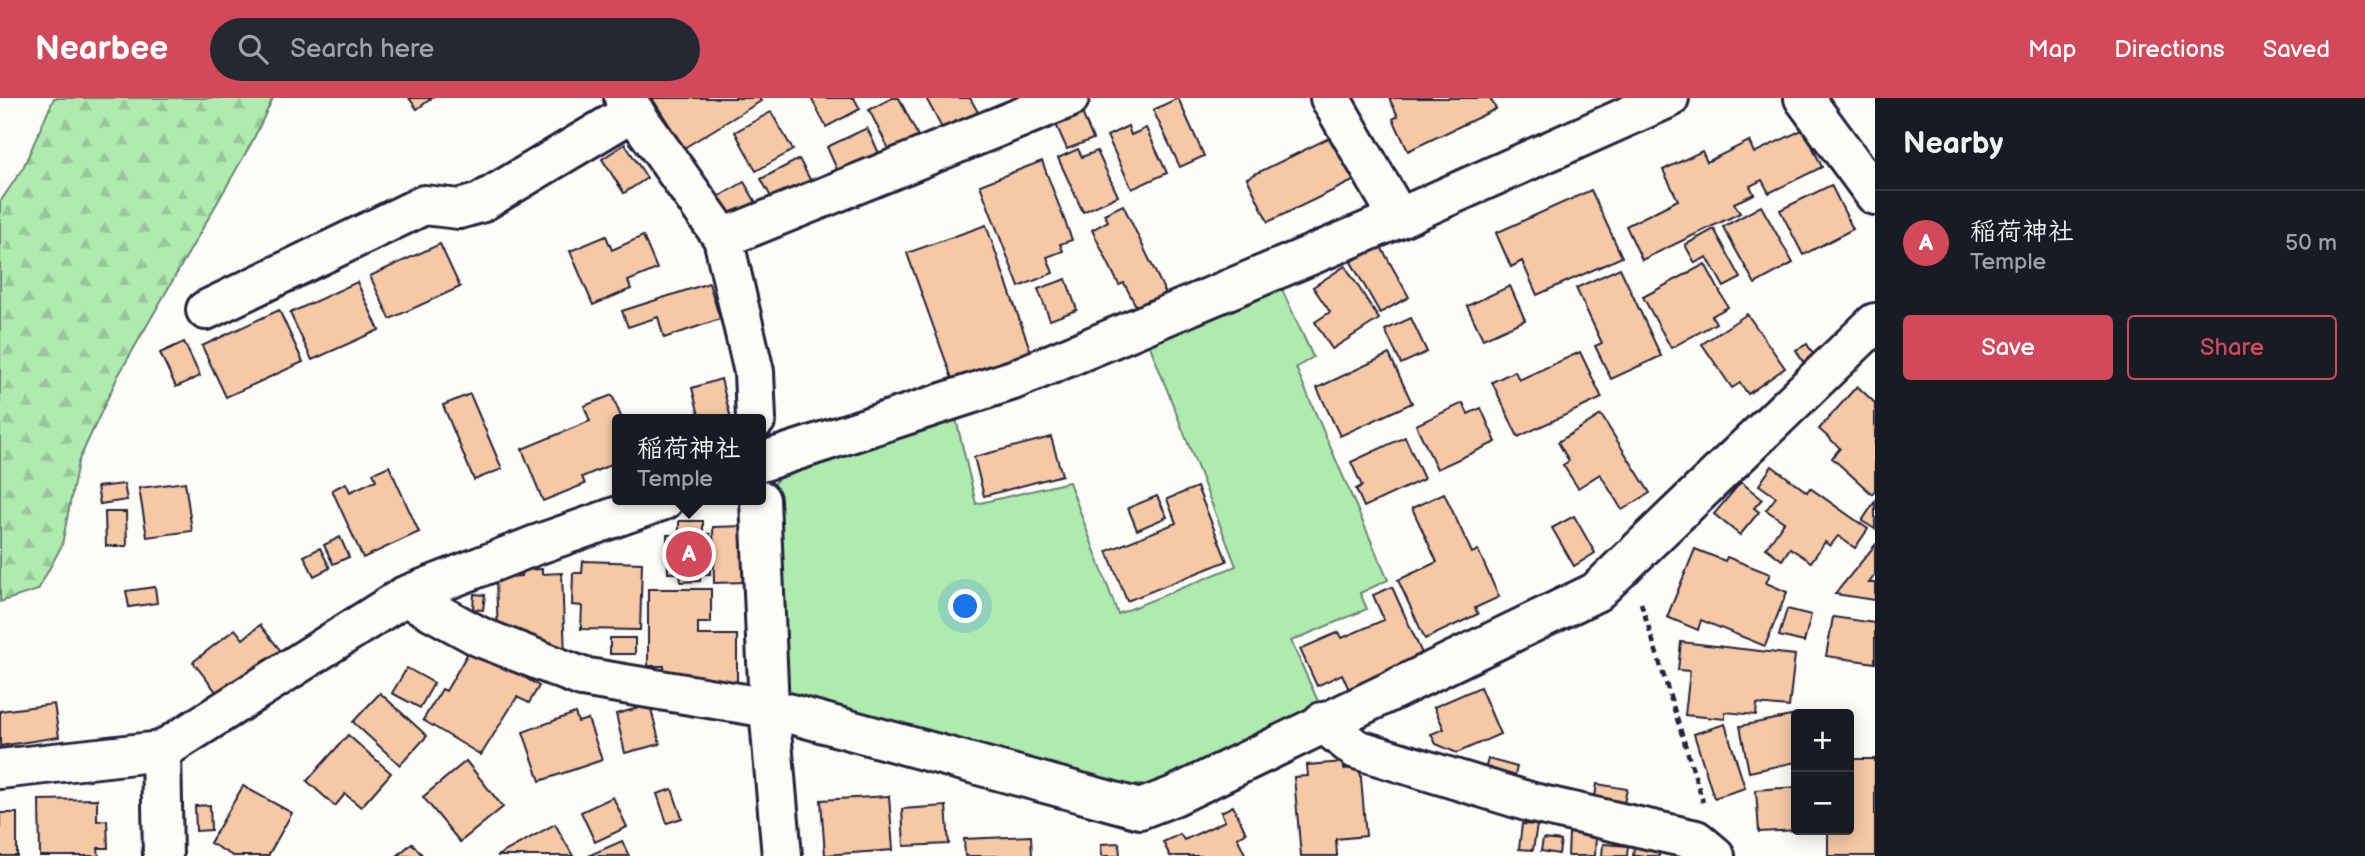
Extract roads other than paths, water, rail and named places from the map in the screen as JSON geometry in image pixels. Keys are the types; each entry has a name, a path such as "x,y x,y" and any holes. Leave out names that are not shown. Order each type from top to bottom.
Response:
{"street":[{"path":"723,238 1069,98"},
{"path":"1330,98 1399,218"},
{"path":"766,460 1013,380 1399,218 1669,98"},
{"path":"1804,98 1875,195"},
{"path":"206,310 424,205 458,209 480,203 629,104 723,238 754,372 756,414"},
{"path":"405,596 480,637 582,677 769,708 1140,809 1174,796 1596,592 1875,323"},
{"path":"0,769 161,751 405,596 536,545 650,505"},
{"path":"760,505 769,708 782,856"},
{"path":"1322,723 1356,749 1533,803 1696,840 1715,856"},
{"path":"161,751 163,856"}],"place":[{"name":"稲荷神社","path":"689,554"}]}
